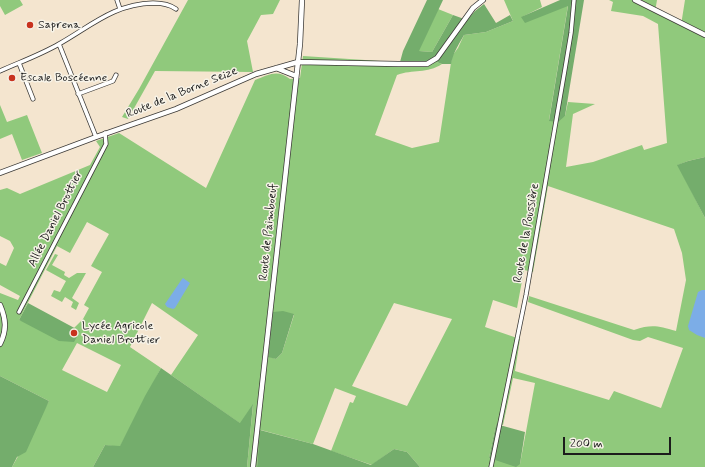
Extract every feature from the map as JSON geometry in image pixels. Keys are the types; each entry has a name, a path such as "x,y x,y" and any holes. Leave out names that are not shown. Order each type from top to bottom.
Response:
{"street":[{"path":"117,0 120,9"},
{"name":"Route de Paimboeuf","path":"253,467 298,62 302,21 302,0"},
{"name":"Route de la Borne Seize","path":"0,173 105,133 171,111 256,74 298,62 427,64 437,58 473,8 483,0"},
{"name":"Route de la Poussière","path":"491,467 526,295 566,62 574,0"},
{"path":"635,0 705,35"},
{"path":"0,71 59,44 120,9 140,4 159,3 170,4 176,9"},
{"path":"59,44 96,137"},
{"path":"19,63 33,99"},
{"path":"276,68 296,76"},
{"path":"78,94 113,81 116,75"},
{"name":"Allée Daniel Brottier","path":"19,312 106,144 105,133"},
{"path":"0,305 6,327 0,344"}],"green space":[{"path":"0,0 20,0 23,5 5,15 0,6"},
{"path":"188,0 280,0 273,14 261,15 247,41 253,72 155,71 128,119 122,117 139,89"},
{"path":"427,0 443,0 419,51 432,52 453,15 467,20 484,4 496,23 510,15 513,21 486,32 464,35 455,52 451,64 442,64 431,60 422,62 400,62 403,51"},
{"path":"504,0 540,0 542,7 522,17 568,5 549,120 565,116 568,102 595,104 573,114 566,167 593,162 642,145 644,150 667,143 658,24 643,16 611,11 613,2 609,0 657,0 655,12 681,25 685,0 705,0 705,157 678,165 705,218 705,467 420,467 407,452 394,449 372,465 331,451 350,402 353,403 356,396 335,388 313,444 261,430 257,467 247,467 253,405 241,424 171,375 198,335 152,303 130,347 161,368 120,447 105,445 93,467 12,467 49,401 0,376 0,293 18,300 20,296 0,285 0,263 6,266 14,248 10,241 0,236 0,190 7,188 20,194 90,165 100,147 96,141 119,133 206,188 255,80 273,74 281,74 290,79 300,78 303,56 396,62 422,62 431,60 442,64 431,69 397,75 375,135 412,148 439,142 452,56 458,48 464,35 486,32 513,21","holes":["548,186 674,229 682,253 686,280 676,331 655,326 634,330 529,296 528,302 633,340 640,341 648,337 683,348 661,408 614,391 609,400 515,371 520,339 485,327 493,300 517,308 524,270 533,272","87,222 109,234 91,266 102,272 84,305 89,308 83,319 74,328 80,331 19,320 57,246 70,253","394,303 452,319 407,406 352,386","273,313 294,315 282,353 276,359 268,356","77,343 121,365 107,392 62,370","513,378 535,383 520,464 489,458 496,424 503,425"]},
{"path":"560,0 584,0 565,116 558,122 549,121 568,6 525,23 521,17"},
{"path":"438,9 453,15 432,52 418,51"},
{"path":"0,105 7,122 27,115 42,153 22,160 12,134 0,139"},
{"path":"705,157 705,218 677,165"},
{"path":"55,254 58,255 52,265 65,272 64,275 69,278 77,273 86,273 72,298 79,303 76,310 71,307 73,302 65,297 62,302 51,296 54,290 60,292 66,281 46,270"},
{"path":"28,303 80,331 74,342 59,341 19,320"},
{"path":"283,311 294,314 282,353 276,359 268,357 273,312"},
{"path":"161,368 240,423 253,404 247,467 93,467 105,445 120,446"},
{"path":"0,376 49,401 26,452 17,457 12,467 0,467"},
{"path":"496,424 525,432 520,464 516,467 489,458"},
{"path":"260,430 313,444 371,465 394,449 407,452 420,467 257,467"}],"water":[{"path":"183,278 190,283 175,308 173,309 167,307 165,304"},
{"path":"705,290 705,338 689,330 688,326 698,292"}],"place":[{"name":"Saprena","path":"30,25"},
{"name":"Escale Boscéenne","path":"12,78"},
{"name":"Lycée Agricole Daniel Brottier","path":"74,333"}]}
